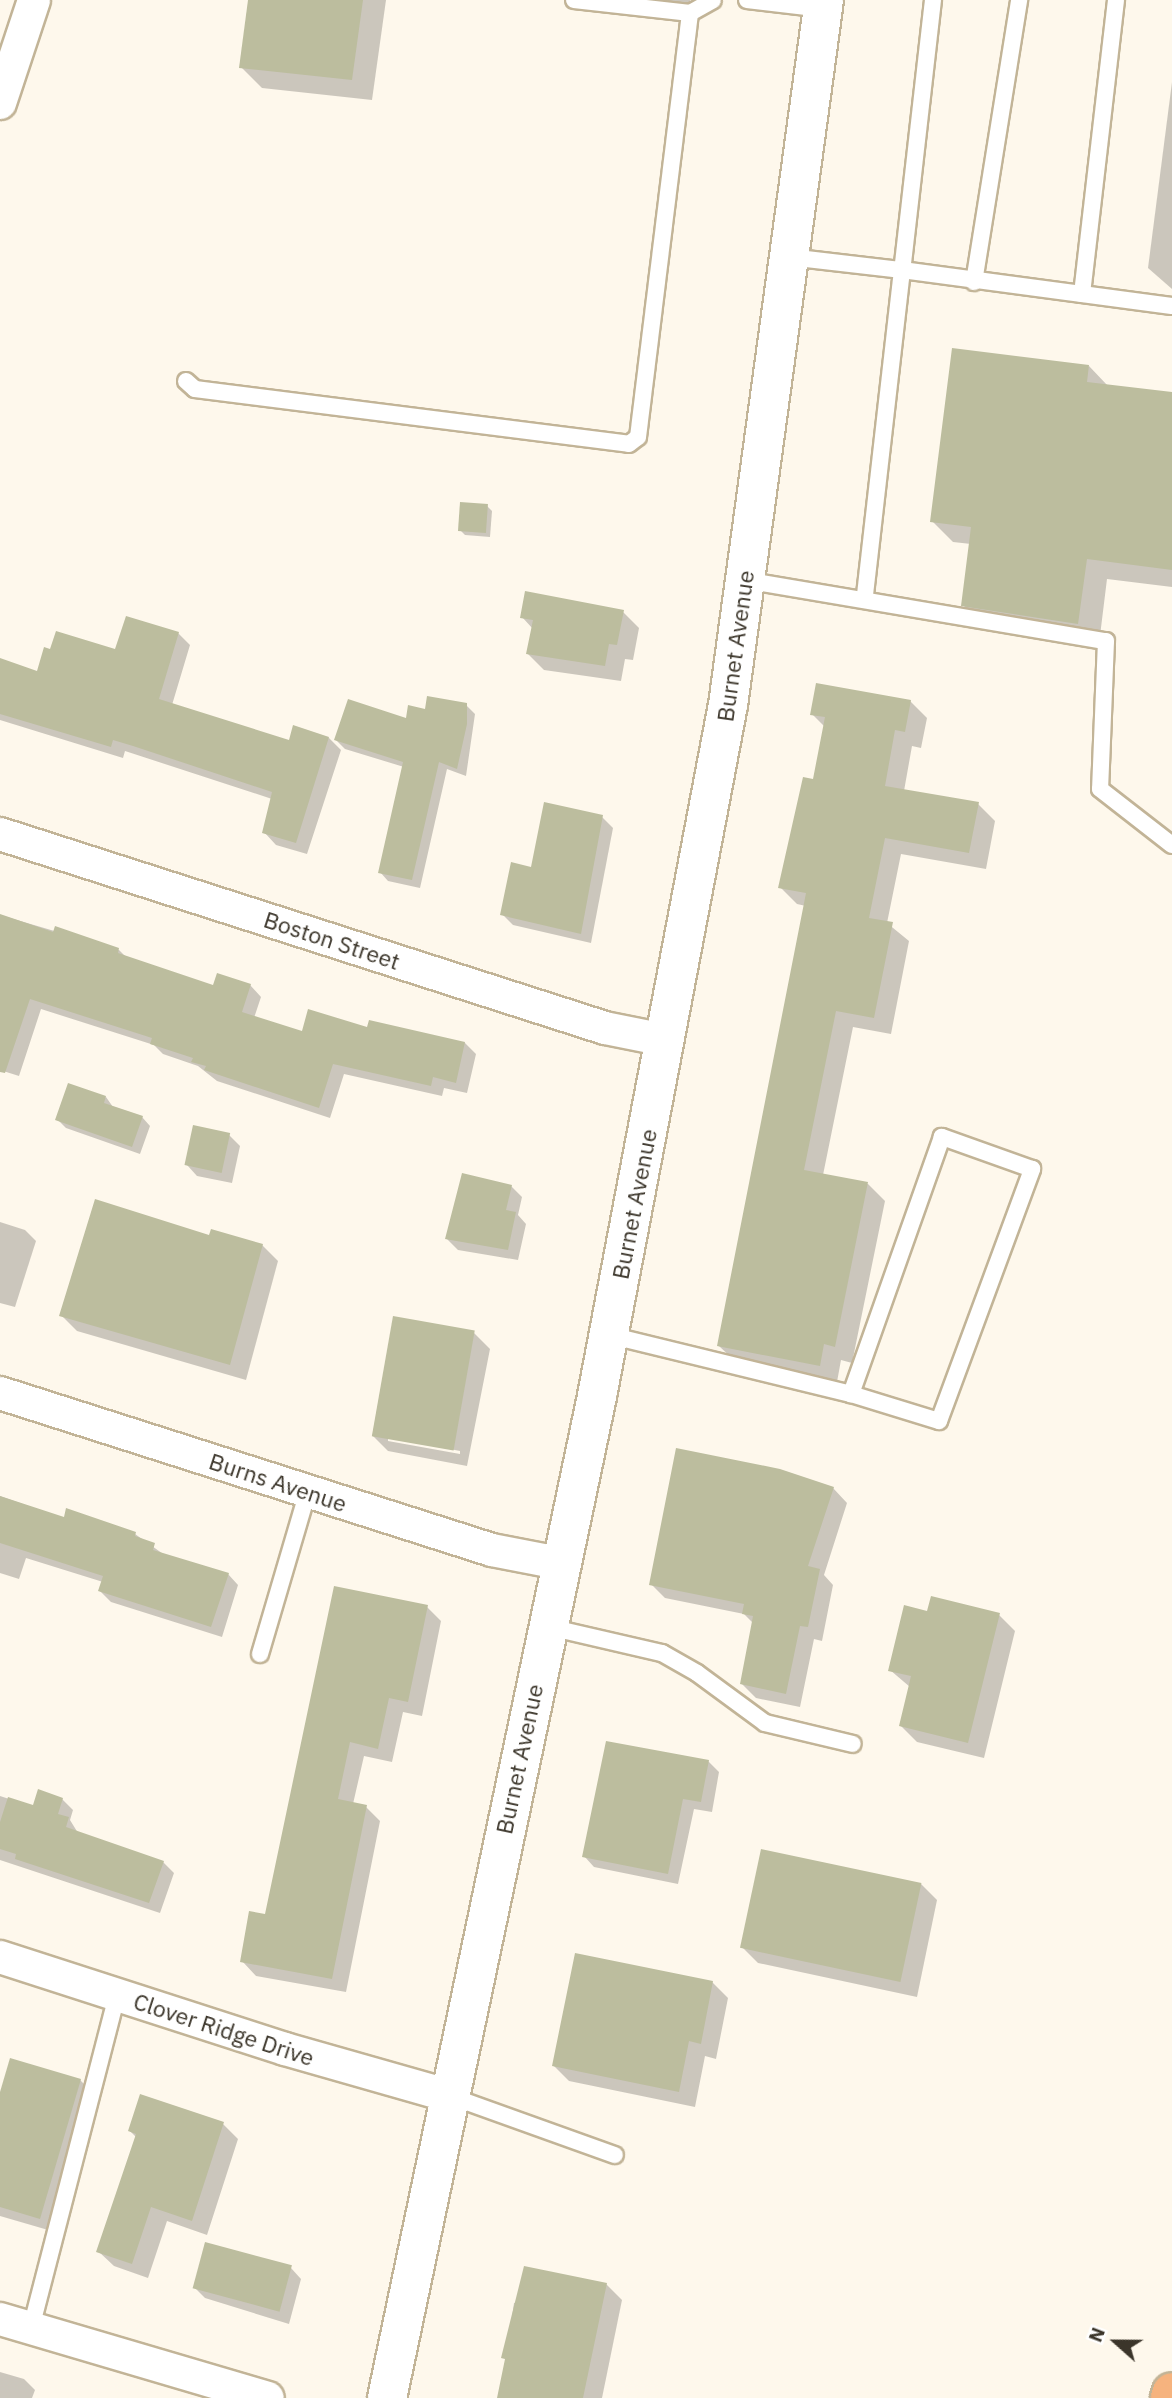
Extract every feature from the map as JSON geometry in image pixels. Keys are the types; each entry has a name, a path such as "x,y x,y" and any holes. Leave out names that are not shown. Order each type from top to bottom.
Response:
{"highway":[{"path":"1170,2398 1172,2392"}],"street":[{"path":"0,103 34,0"},
{"name":"Burnet Avenue","path":"387,2398 559,1563 609,1335 728,705 823,4"},
{"name":"Boston Street","path":"0,834 605,1028 666,1041"},
{"name":"Burns Avenue","path":"0,1393 492,1550 559,1563"},
{"name":"Clover Ridge Drive","path":"0,1957 450,2096"},
{"path":"0,2319 268,2398"}],"lane":[{"path":"575,0 690,13 713,0"},
{"path":"747,0 823,4"},
{"path":"865,597 933,0"},
{"path":"974,282 1019,0"},
{"path":"1082,294 1115,0"},
{"path":"186,381 195,389 629,444 639,437 690,13"},
{"path":"787,257 1172,306"},
{"path":"744,580 865,597 1106,641 1100,789 1172,845"},
{"path":"609,1335 851,1394 939,1421 1032,1169 942,1137 851,1394"},
{"path":"260,1654 308,1492"},
{"path":"546,1626 662,1653 697,1673 765,1723 853,1744"},
{"path":"31,2328 117,1995"},
{"path":"450,2096 615,2155"}],"building":[{"path":"248,0 363,0 352,80 239,68"},
{"path":"952,348 1089,365 1087,382 1172,392 1172,570 1087,559 1078,624 961,606 971,527 930,522"},
{"path":"460,502 488,504 486,533 458,531"},
{"path":"525,591 624,610 617,645 609,644 605,666 526,654 533,620 520,618"},
{"path":"126,616 179,632 159,699 289,740 293,725 329,737 296,843 262,833 272,792 113,740 111,747 0,714 0,658 37,671 44,647 50,649 56,631 115,649"},
{"path":"816,683 911,700 905,732 895,730 885,786 979,802 969,853 885,838 869,918 893,922 874,1018 836,1011 804,1170 868,1182 835,1347 824,1344 820,1366 717,1346 806,893 778,888 803,777 813,779 825,717 810,715"},
{"path":"427,696 467,703 467,724 457,769 439,762 412,880 378,873 403,762 334,740 348,699 406,718 408,705 425,709"},
{"path":"544,802 603,815 581,934 500,915 511,862 531,867"},
{"path":"0,914 53,932 55,926 119,948 118,953 213,985 217,973 251,984 242,1012 302,1031 308,1009 367,1027 369,1020 465,1042 456,1083 433,1077 431,1086 333,1064 319,1108 204,1070 206,1066 191,1062 193,1058 150,1044 152,1038 30,999 5,1073 0,1072"},
{"path":"68,1083 106,1096 104,1103 143,1116 132,1147 55,1120"},
{"path":"193,1125 230,1133 222,1173 184,1165"},
{"path":"462,1173 512,1185 506,1210 516,1212 508,1250 445,1239"},
{"path":"95,1199 209,1235 211,1229 263,1244 230,1365 59,1316"},
{"path":"393,1316 475,1330 454,1451 372,1436"},
{"path":"676,1448 780,1469 834,1487 808,1566 820,1569 808,1627 800,1626 786,1694 740,1684 753,1616 742,1614 744,1604 649,1585"},
{"path":"0,1496 64,1517 66,1508 136,1532 135,1536 155,1543 153,1550 229,1573 211,1627 98,1591 103,1576 0,1543"},
{"path":"334,1586 428,1605 408,1702 389,1698 378,1749 350,1742 338,1799 367,1805 332,1979 240,1962 249,1911 265,1914"},
{"path":"931,1596 1000,1613 968,1743 899,1726 911,1676 888,1671 904,1605 927,1611"},
{"path":"606,1741 709,1760 701,1802 683,1799 668,1874 582,1857"},
{"path":"38,1789 63,1798 58,1814 69,1817 66,1827 164,1861 149,1903 15,1859 16,1854 0,1849 0,1822 8,1797 33,1805"},
{"path":"761,1849 921,1883 900,1982 740,1948"},
{"path":"575,1953 713,1981 701,2044 689,2041 679,2092 552,2066"},
{"path":"10,2058 81,2079 40,2219 0,2207 0,2092"},
{"path":"140,2094 224,2122 192,2221 151,2207 132,2264 96,2252 136,2134 128,2131"},
{"path":"205,2242 292,2265 280,2312 193,2288"},
{"path":"524,2266 607,2283 583,2398 497,2398 505,2359 501,2358"}]}
